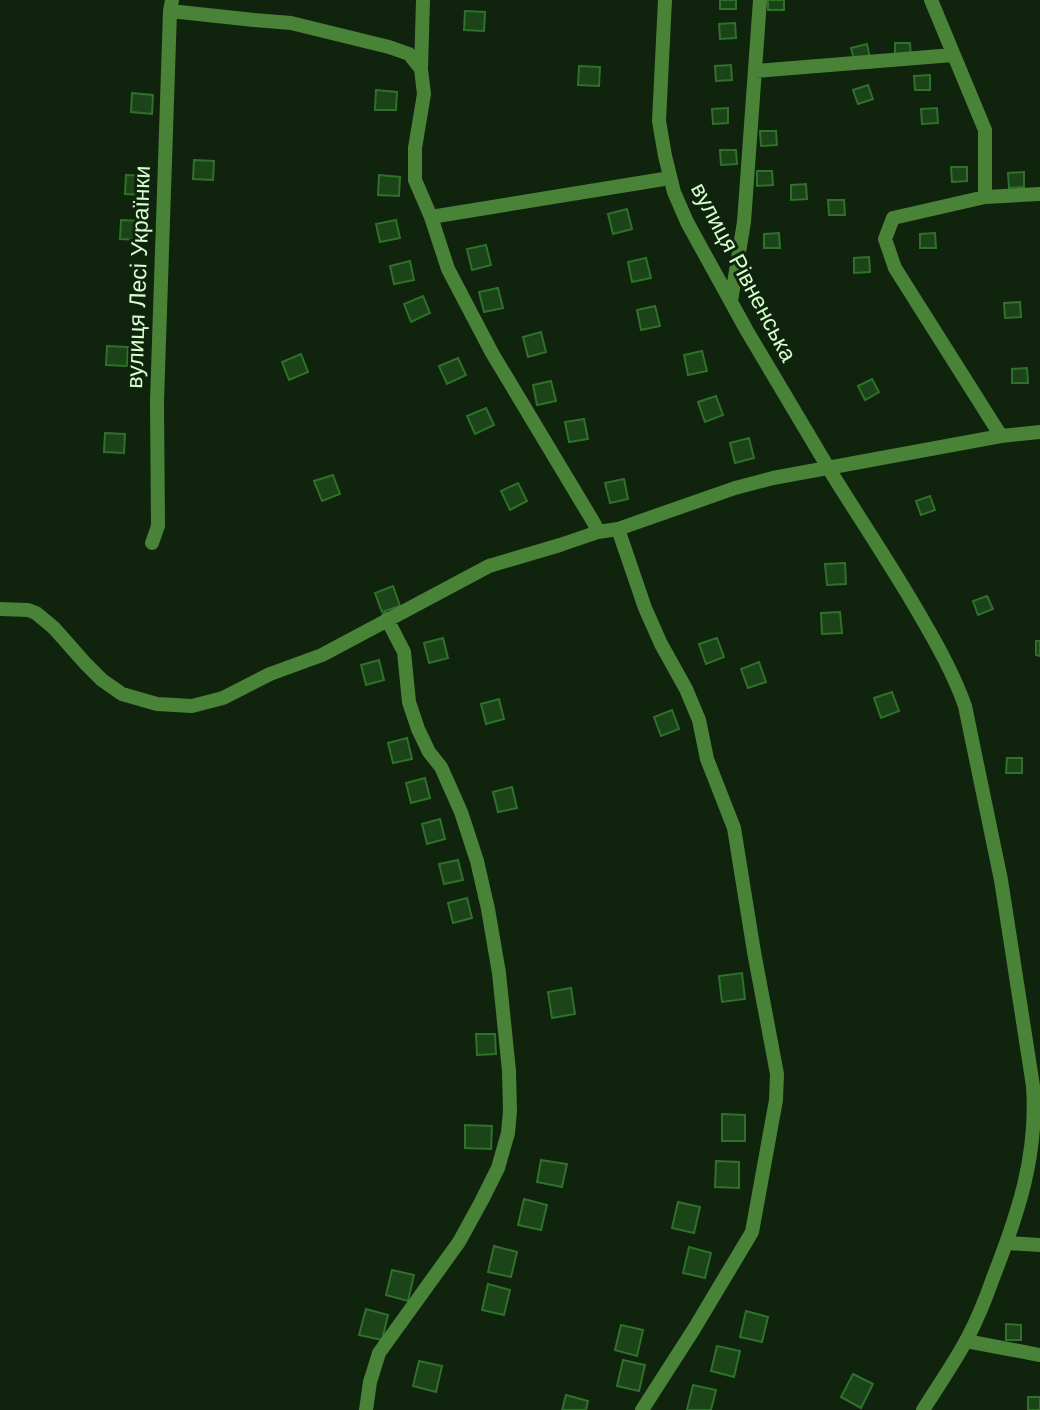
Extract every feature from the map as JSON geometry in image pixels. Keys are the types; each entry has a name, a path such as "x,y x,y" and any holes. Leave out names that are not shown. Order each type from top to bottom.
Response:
{"street":[{"path":"423,0 421,69 425,94 415,148 415,180 431,217 448,269 492,353 598,532"},
{"name":"вулиця Рівненська","path":"665,0 659,121 674,192 687,222 731,301 829,469 904,588 956,680 968,717 1001,880 1033,1086 1035,1112 1032,1152 1007,1244 984,1301 966,1342 923,1410"},
{"path":"731,301 744,222 760,0"},
{"path":"931,0 985,130 985,197"},
{"path":"171,5 291,23 390,47 409,54 421,69"},
{"name":"вулиця Лесі Українки","path":"152,543 158,526 157,401 171,5"},
{"path":"756,71 953,55"},
{"path":"431,217 670,177"},
{"path":"1001,436 895,268 885,239 893,218 985,197 1040,194"},
{"path":"0,609 29,610 36,613 54,628 102,680 122,694 157,705 192,706 223,698 270,674 322,654 489,566 598,532 618,529 735,488 773,478 1001,436 1040,432"},
{"path":"618,529 645,608 699,720 707,760 734,828 776,1074 776,1100 752,1232 642,1410"},
{"path":"366,1410 370,1382 379,1353 459,1242 487,1191 498,1168 508,1133 510,1111 509,1071 499,973 477,861 461,812 441,767 429,752 418,729 409,702 404,652 387,619"},
{"path":"1007,1244 1040,1245"},
{"path":"966,1342 1040,1355"}],"building":[{"path":"720,0 736,0 736,9 720,9"},
{"path":"768,0 784,0 784,10 768,10"},
{"path":"465,11 485,12 484,31 464,30"},
{"path":"735,23 736,38 720,39 719,24"},
{"path":"895,43 910,43 911,58 895,58"},
{"path":"867,44 870,58 855,63 851,48"},
{"path":"731,65 732,80 716,81 715,66"},
{"path":"579,66 600,67 599,86 578,85"},
{"path":"930,75 930,90 915,90 914,76"},
{"path":"868,85 873,99 858,104 853,90"},
{"path":"376,90 397,92 396,110 375,110"},
{"path":"132,93 153,95 152,114 131,112"},
{"path":"728,108 728,123 713,124 712,109"},
{"path":"937,108 938,123 922,124 921,109"},
{"path":"760,131 776,131 777,145 761,146"},
{"path":"720,150 736,150 737,164 721,165"},
{"path":"194,160 214,161 213,180 193,179"},
{"path":"951,167 967,167 967,181 952,182"},
{"path":"757,171 772,171 773,185 757,186"},
{"path":"1024,172 1024,187 1009,188 1008,173"},
{"path":"126,175 146,176 145,195 125,194"},
{"path":"379,175 400,177 399,196 378,195"},
{"path":"806,184 807,199 791,200 791,185"},
{"path":"828,200 844,200 845,215 829,215"},
{"path":"627,209 632,229 613,234 608,214"},
{"path":"121,220 142,221 141,240 120,239"},
{"path":"396,220 400,238 380,242 376,224"},
{"path":"779,233 780,248 764,248 764,234"},
{"path":"935,233 936,248 920,248 920,234"},
{"path":"486,245 491,265 472,270 467,249"},
{"path":"869,257 870,272 854,273 854,258"},
{"path":"646,258 651,278 632,282 628,262"},
{"path":"410,261 414,280 394,284 390,266"},
{"path":"498,288 503,308 484,312 479,292"},
{"path":"423,296 430,313 411,322 404,304"},
{"path":"1020,302 1021,317 1005,318 1004,303"},
{"path":"655,306 660,326 641,330 637,310"},
{"path":"541,332 546,352 528,357 523,337"},
{"path":"107,346 128,347 127,366 106,365"},
{"path":"702,351 707,371 688,375 684,355"},
{"path":"301,354 308,372 289,380 282,362"},
{"path":"458,358 466,375 447,384 439,366"},
{"path":"1027,368 1028,383 1012,383 1012,369"},
{"path":"872,379 879,392 865,400 858,386"},
{"path":"551,381 556,401 537,405 533,385"},
{"path":"716,396 723,415 705,422 698,402"},
{"path":"486,408 494,425 475,434 467,416"},
{"path":"584,419 588,439 569,442 565,422"},
{"path":"105,433 125,434 124,453 104,452"},
{"path":"749,438 754,458 735,463 730,443"},
{"path":"333,475 340,494 322,501 314,481"},
{"path":"624,479 628,499 610,503 605,483"},
{"path":"518,483 527,501 510,510 501,491"},
{"path":"930,496 935,510 921,515 916,501"},
{"path":"845,563 846,584 827,585 825,564"},
{"path":"393,586 400,606 382,612 375,593"},
{"path":"987,596 993,609 978,615 973,601"},
{"path":"840,612 842,633 822,634 821,613"},
{"path":"443,638 448,658 429,663 424,643"},
{"path":"717,638 724,657 706,664 699,644"},
{"path":"1036,641 1040,641 1040,656 1036,655"},
{"path":"379,660 384,680 366,685 361,665"},
{"path":"759,662 766,682 748,688 741,669"},
{"path":"892,692 899,711 881,718 874,698"},
{"path":"499,699 504,719 486,724 481,704"},
{"path":"672,710 679,729 661,736 654,717"},
{"path":"407,738 412,759 393,763 388,743"},
{"path":"1007,758 1022,758 1022,773 1006,773"},
{"path":"425,778 430,798 411,803 406,783"},
{"path":"512,787 517,808 498,812 493,792"},
{"path":"440,819 445,839 427,844 422,824"},
{"path":"458,860 463,880 444,884 439,864"},
{"path":"467,898 472,918 453,923 448,903"},
{"path":"742,973 745,999 722,1002 719,976"},
{"path":"571,988 575,1014 552,1018 548,992"},
{"path":"476,1034 495,1034 496,1054 477,1055"},
{"path":"722,1114 745,1115 745,1141 722,1141"},
{"path":"465,1125 492,1126 491,1149 465,1148"},
{"path":"541,1160 567,1164 562,1187 537,1182"},
{"path":"716,1161 739,1162 739,1188 715,1187"},
{"path":"524,1199 547,1205 541,1230 518,1225"},
{"path":"678,1202 700,1207 694,1233 672,1228"},
{"path":"494,1246 517,1252 511,1277 488,1272"},
{"path":"689,1247 711,1253 705,1278 683,1273"},
{"path":"392,1270 414,1275 408,1301 386,1295"},
{"path":"488,1284 510,1290 504,1315 482,1310"},
{"path":"366,1309 388,1315 382,1340 359,1335"},
{"path":"746,1311 768,1317 762,1342 740,1337"},
{"path":"1006,1324 1021,1325 1021,1340 1006,1340"},
{"path":"621,1325 643,1330 637,1356 615,1350"},
{"path":"717,1346 740,1351 734,1377 711,1371"},
{"path":"623,1360 645,1365 639,1391 617,1386"},
{"path":"419,1361 442,1366 436,1392 413,1386"},
{"path":"853,1374 873,1384 861,1408 841,1397"},
{"path":"693,1385 716,1390 711,1410 687,1410"},
{"path":"566,1395 588,1401 586,1410 562,1410"},
{"path":"1028,1397 1040,1397 1040,1410 1028,1410"}]}
